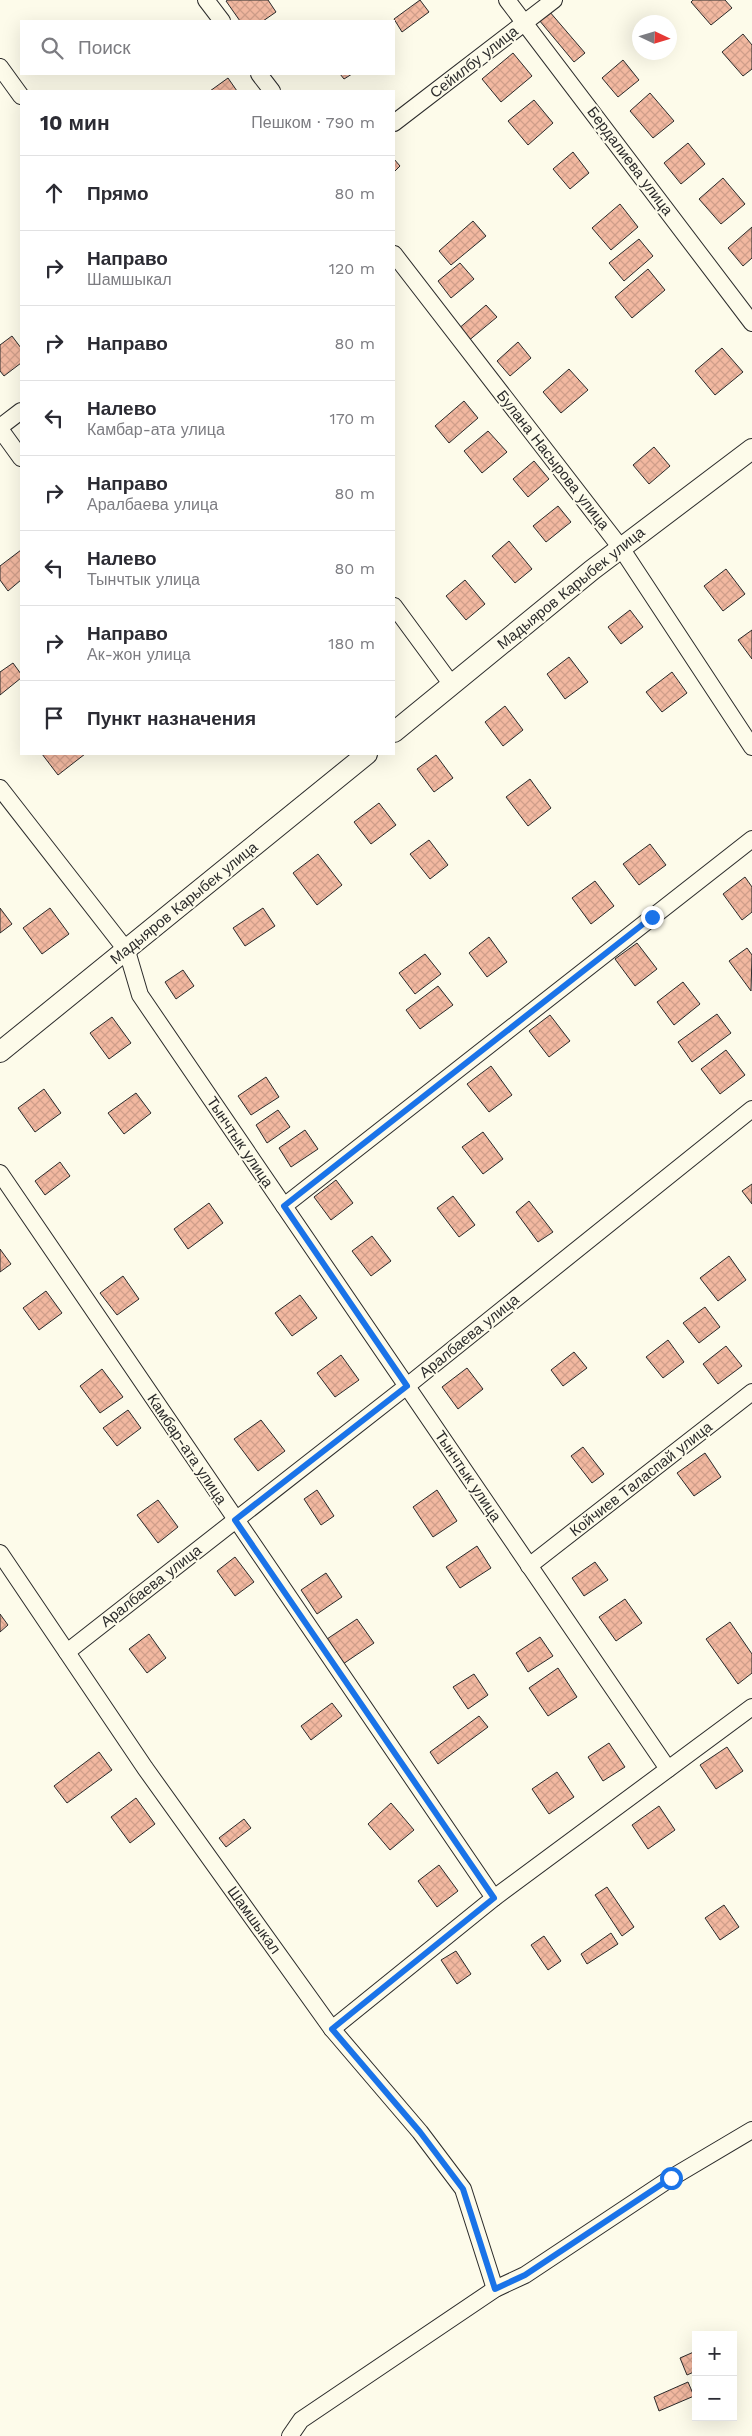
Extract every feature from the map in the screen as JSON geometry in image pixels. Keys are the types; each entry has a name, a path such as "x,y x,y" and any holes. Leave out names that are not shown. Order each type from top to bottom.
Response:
{"street":[{"path":"206,0 221,20"},
{"name":"Бердалиева улица","path":"507,0 752,323"},
{"name":"Сейилбу улица","path":"395,122 554,0"},
{"path":"0,67 20,95"},
{"path":"261,75 271,90"},
{"name":"Булана Насырова улица","path":"395,255 621,548 752,747"},
{"path":"20,412 0,428 20,457"},
{"name":"Мадыяров Карыбек улица","path":"395,731 621,548 752,449"},
{"path":"395,607 452,684"},
{"name":"Мадыяров Карыбек улица","path":"0,1052 127,951 366,755"},
{"name":"Тынчтык улица","path":"0,788 127,951 140,994 668,1769"},
{"path":"284,1206 752,839"},
{"name":"Аралбаева улица","path":"67,1652 407,1386 752,1109"},
{"name":"Камбар-ата улица","path":"0,1173 494,1898"},
{"name":"Койчиев Таласпай улица","path":"529,1566 752,1392"},
{"name":"Шамшыкал","path":"0,1553 145,1768 332,2029 420,2132 463,2189 495,2289"},
{"path":"332,2029 494,1898 752,1707"},
{"path":"290,2436 301,2420 495,2289 525,2275 671,2178 752,2130"}],"building":[{"path":"268,0 276,12 264,20 239,20 226,1"},
{"path":"420,0 429,12 402,32 394,19"},
{"path":"693,0 725,0 732,8 711,25 691,2"},
{"path":"549,11 585,53 574,62 539,20"},
{"path":"743,34 752,45 752,69 743,76 722,52"},
{"path":"513,53 532,76 501,102 482,79"},
{"path":"623,60 639,80 618,97 602,78"},
{"path":"341,75 350,75 344,79"},
{"path":"228,78 236,90 211,90"},
{"path":"650,93 674,121 653,138 630,111"},
{"path":"534,100 553,123 528,145 508,121"},
{"path":"688,143 705,164 681,184 664,163"},
{"path":"573,152 589,173 570,189 553,169"},
{"path":"395,160 400,166 395,171"},
{"path":"723,178 745,204 721,224 699,199"},
{"path":"620,204 638,227 611,250 592,228"},
{"path":"473,221 486,236 451,265 439,251"},
{"path":"752,227 752,258 743,266 728,248"},
{"path":"639,239 653,256 624,281 609,263"},
{"path":"460,263 474,279 451,298 438,281"},
{"path":"648,269 665,290 632,318 615,297"},
{"path":"486,305 497,317 467,342 457,330"},
{"path":"12,336 20,347 20,364 4,376 0,371 0,345"},
{"path":"518,342 531,358 510,376 497,361"},
{"path":"722,348 743,372 715,395 695,371"},
{"path":"569,369 588,390 561,413 543,392"},
{"path":"464,401 478,418 449,443 435,426"},
{"path":"488,431 507,452 482,473 464,451"},
{"path":"654,447 670,466 649,484 633,465"},
{"path":"534,461 549,479 528,497 513,479"},
{"path":"558,506 571,522 546,542 533,526"},
{"path":"509,541 532,569 515,583 492,556"},
{"path":"20,551 20,581 8,591 0,580 0,566"},
{"path":"726,569 745,594 723,611 704,586"},
{"path":"465,580 485,604 466,620 446,596"},
{"path":"630,610 643,627 621,644 608,627"},
{"path":"752,630 752,659 738,640"},
{"path":"569,657 588,682 565,699 547,674"},
{"path":"13,663 20,673 20,679 0,695 0,672"},
{"path":"672,672 687,693 662,712 646,692"},
{"path":"505,706 523,730 503,746 485,722"},
{"path":"43,755 84,755 58,775"},
{"path":"436,755 453,778 434,792 417,769"},
{"path":"530,779 551,808 528,826 506,797"},
{"path":"379,803 396,825 371,844 354,822"},
{"path":"429,840 448,865 430,879 410,854"},
{"path":"650,844 666,865 639,885 623,864"},
{"path":"318,854 342,885 317,905 293,873"},
{"path":"745,877 752,887 752,912 742,920 723,894"},
{"path":"595,881 614,906 591,924 572,898"},
{"path":"0,908 12,924 0,933"},
{"path":"50,908 69,934 42,954 23,928"},
{"path":"263,908 275,926 245,946 233,928"},
{"path":"489,937 507,962 487,977 469,953"},
{"path":"637,943 657,969 635,986 615,959"},
{"path":"747,948 752,955 751,991 729,961"},
{"path":"425,954 441,974 415,994 399,973"},
{"path":"183,970 194,986 176,999 165,982"},
{"path":"683,982 700,1004 674,1025 657,1002"},
{"path":"438,986 453,1005 420,1029 406,1010"},
{"path":"717,1014 731,1033 692,1062 678,1042"},
{"path":"550,1015 570,1041 549,1057 529,1031"},
{"path":"112,1017 131,1043 109,1059 90,1033"},
{"path":"726,1050 745,1075 720,1094 701,1069"},
{"path":"491,1066 512,1095 489,1112 467,1084"},
{"path":"266,1077 279,1097 251,1115 238,1096"},
{"path":"44,1089 61,1113 35,1132 18,1108"},
{"path":"136,1093 151,1113 124,1134 108,1113"},
{"path":"278,1110 290,1127 267,1143 256,1125"},
{"path":"305,1130 318,1149 291,1167 279,1148"},
{"path":"483,1132 503,1159 483,1174 462,1147"},
{"path":"60,1162 70,1176 45,1195 35,1181"},
{"path":"336,1180 353,1203 331,1220 314,1197"},
{"path":"752,1184 752,1204 742,1191"},
{"path":"453,1196 475,1225 459,1237 437,1208"},
{"path":"529,1201 553,1232 538,1242 516,1212"},
{"path":"209,1203 223,1223 188,1249 174,1229"},
{"path":"372,1236 391,1261 371,1276 352,1251"},
{"path":"0,1249 11,1264 0,1272"},
{"path":"729,1256 746,1280 718,1301 700,1278"},
{"path":"123,1276 139,1299 117,1315 100,1293"},
{"path":"46,1291 62,1313 39,1330 23,1308"},
{"path":"300,1295 317,1318 292,1336 275,1313"},
{"path":"705,1307 720,1327 699,1343 683,1323"},
{"path":"668,1340 684,1362 663,1378 646,1357"},
{"path":"726,1346 742,1366 718,1384 703,1364"},
{"path":"574,1352 587,1368 563,1386 551,1370"},
{"path":"341,1355 359,1380 335,1397 317,1373"},
{"path":"467,1368 483,1389 458,1409 442,1387"},
{"path":"102,1369 123,1397 100,1413 80,1386"},
{"path":"128,1410 141,1428 117,1446 103,1428"},
{"path":"261,1420 285,1451 258,1471 234,1439"},
{"path":"583,1447 604,1474 592,1483 571,1456"},
{"path":"705,1453 721,1477 694,1496 677,1473"},
{"path":"317,1490 334,1516 321,1525 304,1499"},
{"path":"437,1490 457,1521 433,1537 413,1507"},
{"path":"158,1500 178,1527 158,1543 137,1515"},
{"path":"477,1546 491,1568 460,1588 446,1567"},
{"path":"235,1557 254,1582 235,1596 217,1571"},
{"path":"595,1562 608,1580 584,1596 572,1578"},
{"path":"326,1573 342,1597 317,1614 301,1590"},
{"path":"625,1599 642,1623 616,1641 599,1617"},
{"path":"0,1614 8,1625 0,1632"},
{"path":"357,1619 374,1643 343,1664 327,1639"},
{"path":"730,1622 752,1654 752,1673 738,1684 706,1639"},
{"path":"149,1634 166,1658 147,1673 129,1649"},
{"path":"540,1637 553,1656 528,1672 516,1653"},
{"path":"558,1668 577,1697 548,1716 529,1688"},
{"path":"474,1674 488,1695 468,1709 453,1687"},
{"path":"332,1703 342,1716 311,1740 301,1726"},
{"path":"479,1716 488,1727 438,1764 430,1752"},
{"path":"609,1743 625,1767 603,1781 588,1757"},
{"path":"727,1747 743,1771 716,1789 700,1765"},
{"path":"99,1752 112,1770 67,1803 54,1786"},
{"path":"557,1772 574,1797 549,1814 532,1789"},
{"path":"136,1798 155,1824 130,1843 111,1817"},
{"path":"391,1803 414,1830 390,1850 368,1824"},
{"path":"659,1806 675,1830 648,1849 632,1825"},
{"path":"244,1819 251,1828 226,1847 219,1838"},
{"path":"439,1865 458,1891 437,1907 418,1881"},
{"path":"607,1887 634,1927 622,1936 595,1895"},
{"path":"724,1905 739,1927 720,1940 705,1918"},
{"path":"611,1933 618,1944 587,1964 581,1954"},
{"path":"544,1936 561,1961 548,1970 531,1945"},
{"path":"456,1951 471,1974 457,1984 441,1960"},
{"path":"692,2353 692,2373 687,2375 680,2358"},
{"path":"688,2382 692,2391 692,2397 659,2411 654,2397"}],"route":[{"path":"652,917 284,1206 407,1386 235,1520 494,1898 332,2029 420,2132 463,2189 495,2289 525,2275 671,2178"}]}
